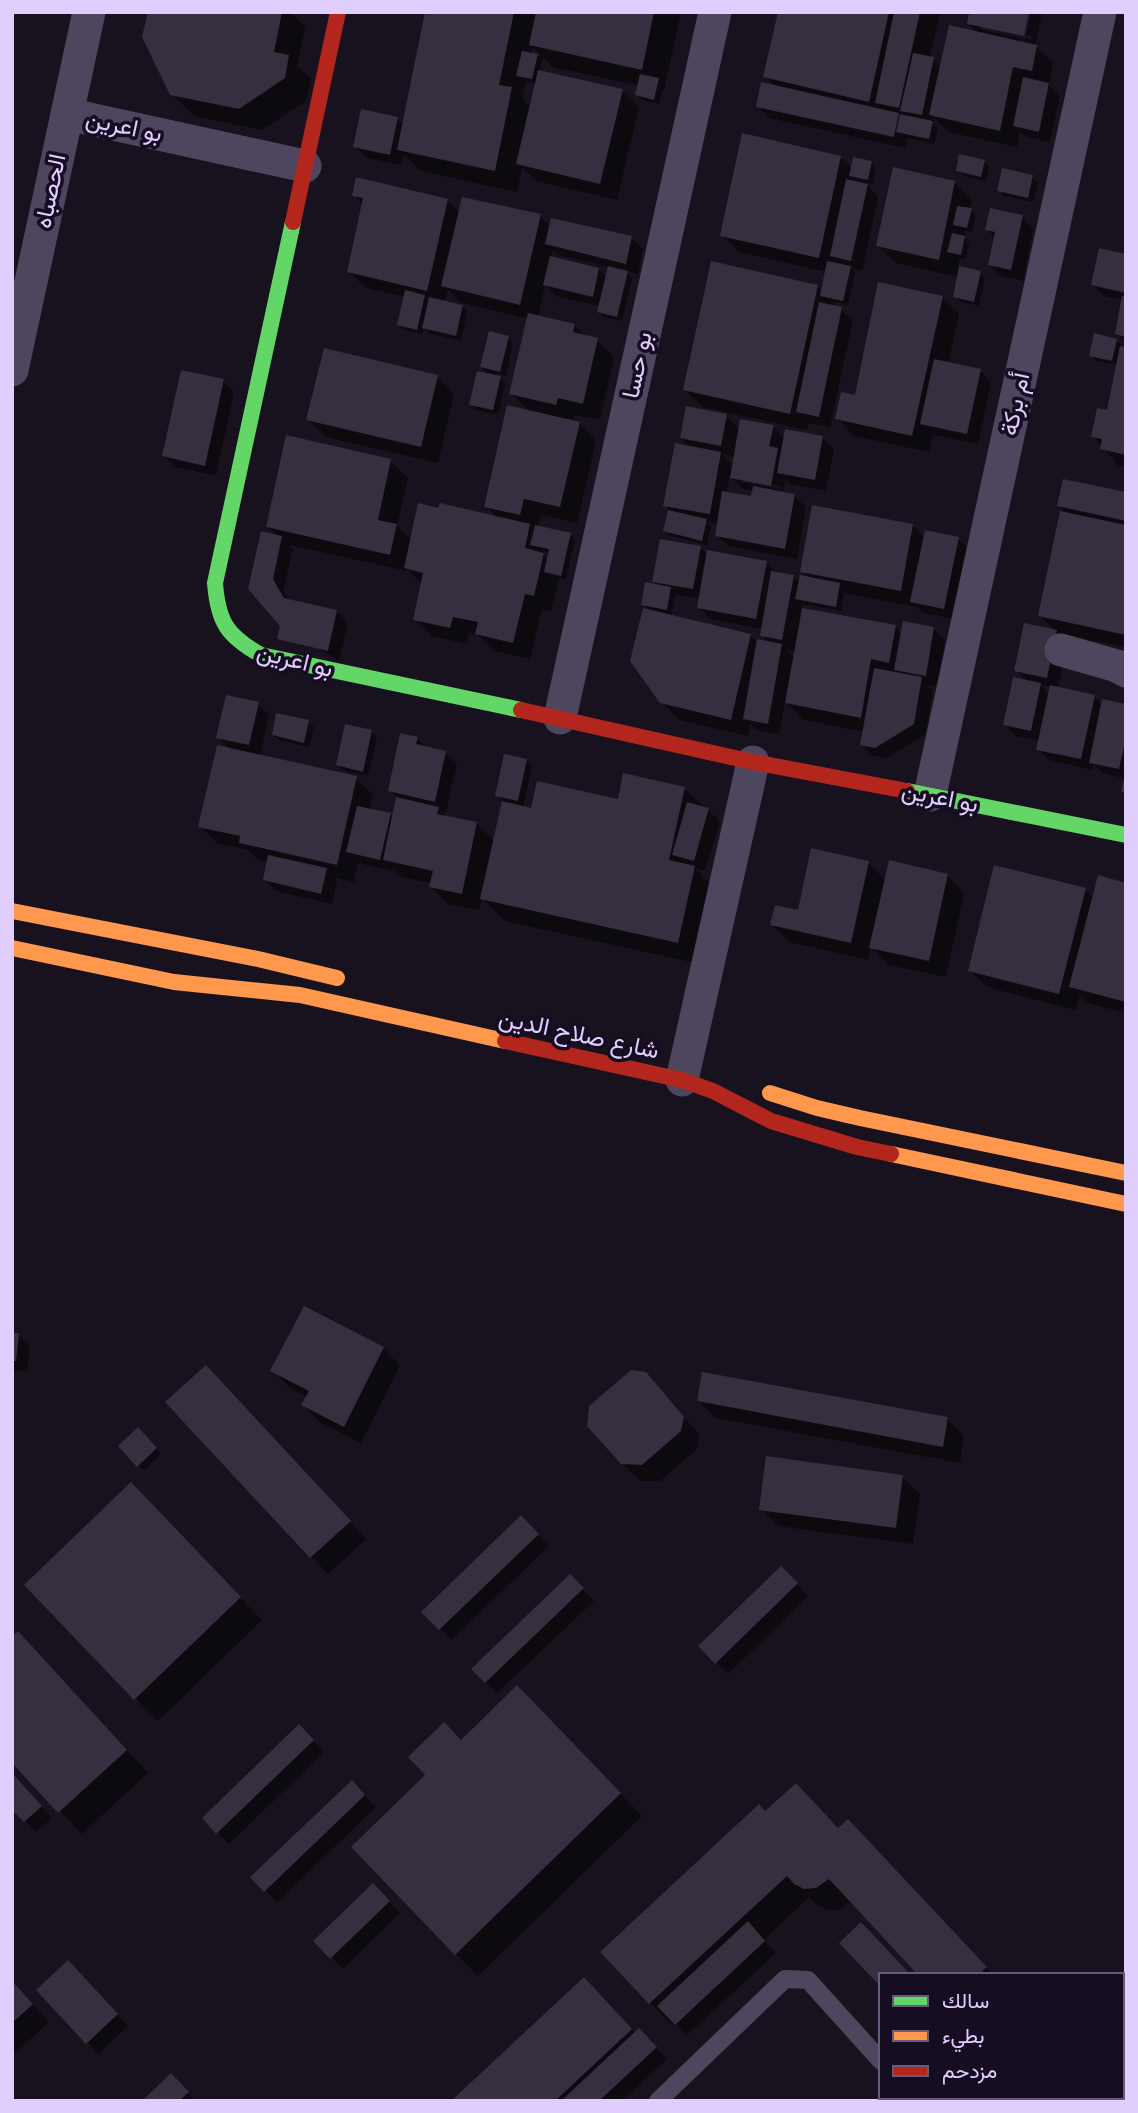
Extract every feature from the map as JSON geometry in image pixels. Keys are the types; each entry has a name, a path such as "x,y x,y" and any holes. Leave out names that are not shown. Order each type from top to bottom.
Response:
{"street":[{"name":"الحصباه","path":"12,370 89,12"},
{"name":"بو اعرين","path":"338,12 215,583 216,606 224,628 240,644 261,655 753,762 1126,835"},
{"name":"بو حسا","path":"560,718 715,12"},
{"name":"أم بركة","path":"930,795 1100,12"},
{"name":"بو اعرين","path":"67,114 305,166"},
{"path":"1061,650 1126,671"},
{"path":"685,1065 753,762"},
{"path":"12,911 258,959 351,981"},
{"name":"شارع صلاح الدين","path":"12,948 145,977 198,985 276,991 685,1065 713,1091 771,1121 857,1147 1126,1204"},
{"path":"758,1089 817,1108 860,1118 1126,1173"}],"lane":[{"path":"658,2101 785,1979 807,1980 879,2059"}],"building":[{"path":"148,12 282,12 274,52 289,55 285,78 239,109 170,95 142,37"},
{"path":"425,12 514,12 499,85 512,87 495,171 397,150"},
{"path":"536,12 654,12 642,70 529,45"},
{"path":"778,12 889,12 869,102 763,77"},
{"path":"894,12 920,12 899,108 875,103"},
{"path":"969,12 1029,12 1024,36 967,24"},
{"path":"949,25 1037,45 1032,71 1013,67 1000,131 929,115"},
{"path":"522,51 538,54 532,79 516,76"},
{"path":"913,53 934,57 922,115 900,111"},
{"path":"538,70 623,89 600,184 516,164"},
{"path":"640,74 659,78 654,100 635,95"},
{"path":"1023,77 1049,83 1039,132 1013,126"},
{"path":"761,82 899,113 894,137 756,107"},
{"path":"361,109 398,117 390,155 353,147"},
{"path":"900,114 933,121 929,139 896,132"},
{"path":"742,133 841,156 819,258 720,236"},
{"path":"959,154 985,160 981,177 956,171"},
{"path":"853,157 872,161 868,180 849,176"},
{"path":"893,167 955,181 939,260 876,246"},
{"path":"1002,168 1033,175 1028,198 997,191"},
{"path":"356,177 448,199 427,291 347,272 363,198 352,196"},
{"path":"846,179 868,184 851,261 830,256"},
{"path":"462,197 541,214 520,305 441,286"},
{"path":"957,206 972,208 967,228 953,225"},
{"path":"990,208 1023,215 1011,270 988,265 995,232 985,230"},
{"path":"551,218 632,236 626,264 545,244"},
{"path":"952,233 965,236 961,255 947,252"},
{"path":"1099,248 1126,254 1126,293 1091,285"},
{"path":"550,256 599,268 593,297 543,285"},
{"path":"711,261 818,285 790,414 683,390"},
{"path":"827,261 851,266 843,301 820,296"},
{"path":"608,266 628,271 617,317 597,312"},
{"path":"959,266 981,271 974,302 953,297"},
{"path":"878,282 943,296 912,436 835,419 841,392 855,395"},
{"path":"405,290 425,295 417,330 397,325"},
{"path":"1122,296 1126,297 1126,337 1115,334"},
{"path":"429,297 463,305 456,336 422,328"},
{"path":"819,302 842,307 819,417 796,412"},
{"path":"528,313 575,324 573,332 598,338 583,404 558,398 556,405 509,394"},
{"path":"489,331 509,336 500,372 480,367"},
{"path":"1094,333 1117,339 1112,361 1089,356"},
{"path":"1120,346 1126,347 1126,455 1100,449 1102,439 1091,437 1097,408 1107,410"},
{"path":"324,348 438,375 421,447 306,420"},
{"path":"934,359 981,369 967,434 920,424"},
{"path":"181,370 224,379 205,466 162,456"},
{"path":"477,371 501,376 493,410 469,405"},
{"path":"507,405 580,422 560,507 524,499 520,515 484,507"},
{"path":"686,406 727,414 721,446 680,438"},
{"path":"740,419 774,425 769,446 778,448 771,486 730,478"},
{"path":"785,429 823,436 815,480 777,473"},
{"path":"286,435 391,459 378,520 397,524 390,555 266,527"},
{"path":"675,443 721,452 710,514 663,506"},
{"path":"1063,479 1126,492 1126,521 1057,506"},
{"path":"753,486 795,494 785,549 715,536 722,491 751,496"},
{"path":"418,503 438,508 440,503 530,524 525,548 544,553 534,596 525,594 513,643 475,634 478,622 453,617 450,628 413,620 423,573 404,568"},
{"path":"812,505 913,524 901,591 800,572"},
{"path":"668,510 707,519 702,541 663,531"},
{"path":"1060,511 1126,525 1126,635 1038,616"},
{"path":"535,525 571,533 561,576 544,572 549,549 530,545"},
{"path":"925,530 959,537 944,609 910,602"},
{"path":"261,531 282,536 273,579 284,598 337,610 328,651 277,639 280,626 248,589"},
{"path":"660,539 701,546 693,589 652,582"},
{"path":"707,550 767,561 756,619 697,608"},
{"path":"771,571 794,575 782,640 760,636"},
{"path":"800,575 840,583 836,607 795,599"},
{"path":"645,582 671,587 667,610 641,605"},
{"path":"643,608 751,634 731,720 660,703 630,661"},
{"path":"802,608 896,625 889,663 871,659 861,718 785,703"},
{"path":"903,621 934,627 926,676 894,670"},
{"path":"1024,623 1057,630 1047,678 1014,671"},
{"path":"757,639 782,644 768,724 743,719"},
{"path":"874,668 922,677 914,724 875,748 860,745"},
{"path":"1013,677 1041,683 1031,731 1003,725"},
{"path":"1050,685 1095,695 1081,759 1036,750"},
{"path":"226,695 259,702 249,745 216,738"},
{"path":"1102,699 1126,704 1126,737 1119,769 1089,763"},
{"path":"276,713 309,720 304,743 272,735"},
{"path":"345,724 372,730 363,772 336,765"},
{"path":"400,733 418,737 416,744 446,751 435,802 388,791"},
{"path":"217,745 357,776 337,865 239,843 240,836 198,827"},
{"path":"504,754 527,759 518,801 495,796"},
{"path":"623,773 685,787 669,860 695,866 678,943 480,899 502,801 531,808 537,781 618,799"},
{"path":"1126,775 1126,793 1121,792"},
{"path":"396,797 439,807 437,814 477,822 462,894 429,887 433,871 383,860"},
{"path":"687,802 709,808 694,861 672,855"},
{"path":"357,806 391,813 380,860 346,852"},
{"path":"811,848 869,861 851,943 770,925 775,905 798,910"},
{"path":"268,855 327,868 321,894 263,880"},
{"path":"889,860 948,874 929,961 869,948"},
{"path":"994,865 1086,888 1059,994 968,971"},
{"path":"1098,875 1126,883 1126,1002 1069,987"},
{"path":"304,1306 384,1347 344,1427 301,1405 309,1391 270,1371"},
{"path":"12,1333 19,1333 16,1361 12,1361"},
{"path":"206,1365 351,1521 310,1558 165,1402"},
{"path":"631,1370 646,1372 684,1417 681,1431 642,1465 621,1464 587,1426 589,1406"},
{"path":"702,1372 948,1417 943,1447 697,1401"},
{"path":"138,1427 157,1448 137,1467 118,1446"},
{"path":"766,1456 903,1475 896,1528 759,1510"},
{"path":"131,1482 241,1597 134,1700 24,1585"},
{"path":"521,1515 539,1534 439,1630 421,1612"},
{"path":"781,1566 798,1583 715,1664 698,1646"},
{"path":"570,1574 584,1588 485,1683 471,1669"},
{"path":"18,1631 127,1750 58,1813 12,1763 12,1636"},
{"path":"517,1685 621,1793 455,1955 351,1847 425,1775 408,1757 444,1722 461,1740"},
{"path":"299,1724 314,1740 216,1834 202,1818"},
{"path":"12,1773 42,1806 24,1822 12,1810"},
{"path":"352,1780 365,1795 264,1892 250,1877"},
{"path":"796,1783 838,1828 848,1819 987,1967 980,1973 916,1973 829,1879 816,1888 804,1889 794,1884 787,1876 649,2004 600,1952 759,1804 765,1811"},
{"path":"373,1883 390,1901 330,1959 313,1941"},
{"path":"748,1921 765,1941 675,2025 657,2006"},
{"path":"861,1922 909,1973 879,1973 879,1985 839,1943"},
{"path":"68,1960 118,2014 86,2044 36,1990"},
{"path":"584,1977 632,2029 555,2101 451,2101"},
{"path":"15,1984 33,2004 12,2023 12,1987"},
{"path":"639,2028 657,2047 599,2101 561,2101"},
{"path":"171,2073 189,2092 179,2101 142,2101"}],"traffic: fast":[{"path":"293,222 215,583 222,618 232,634 261,655 521,710"},
{"path":"907,791 1126,835"}],"traffic: slow":[{"path":"12,911 258,959 337,978"},
{"path":"12,948 174,982 300,995 505,1041"},
{"path":"770,1093 860,1118 1126,1173"},
{"path":"891,1154 1126,1204"}],"traffic: jam":[{"path":"293,222 338,12"},
{"path":"521,710 753,762 907,791"},
{"path":"505,1041 682,1080 713,1091 771,1121 857,1147 891,1154"}]}
